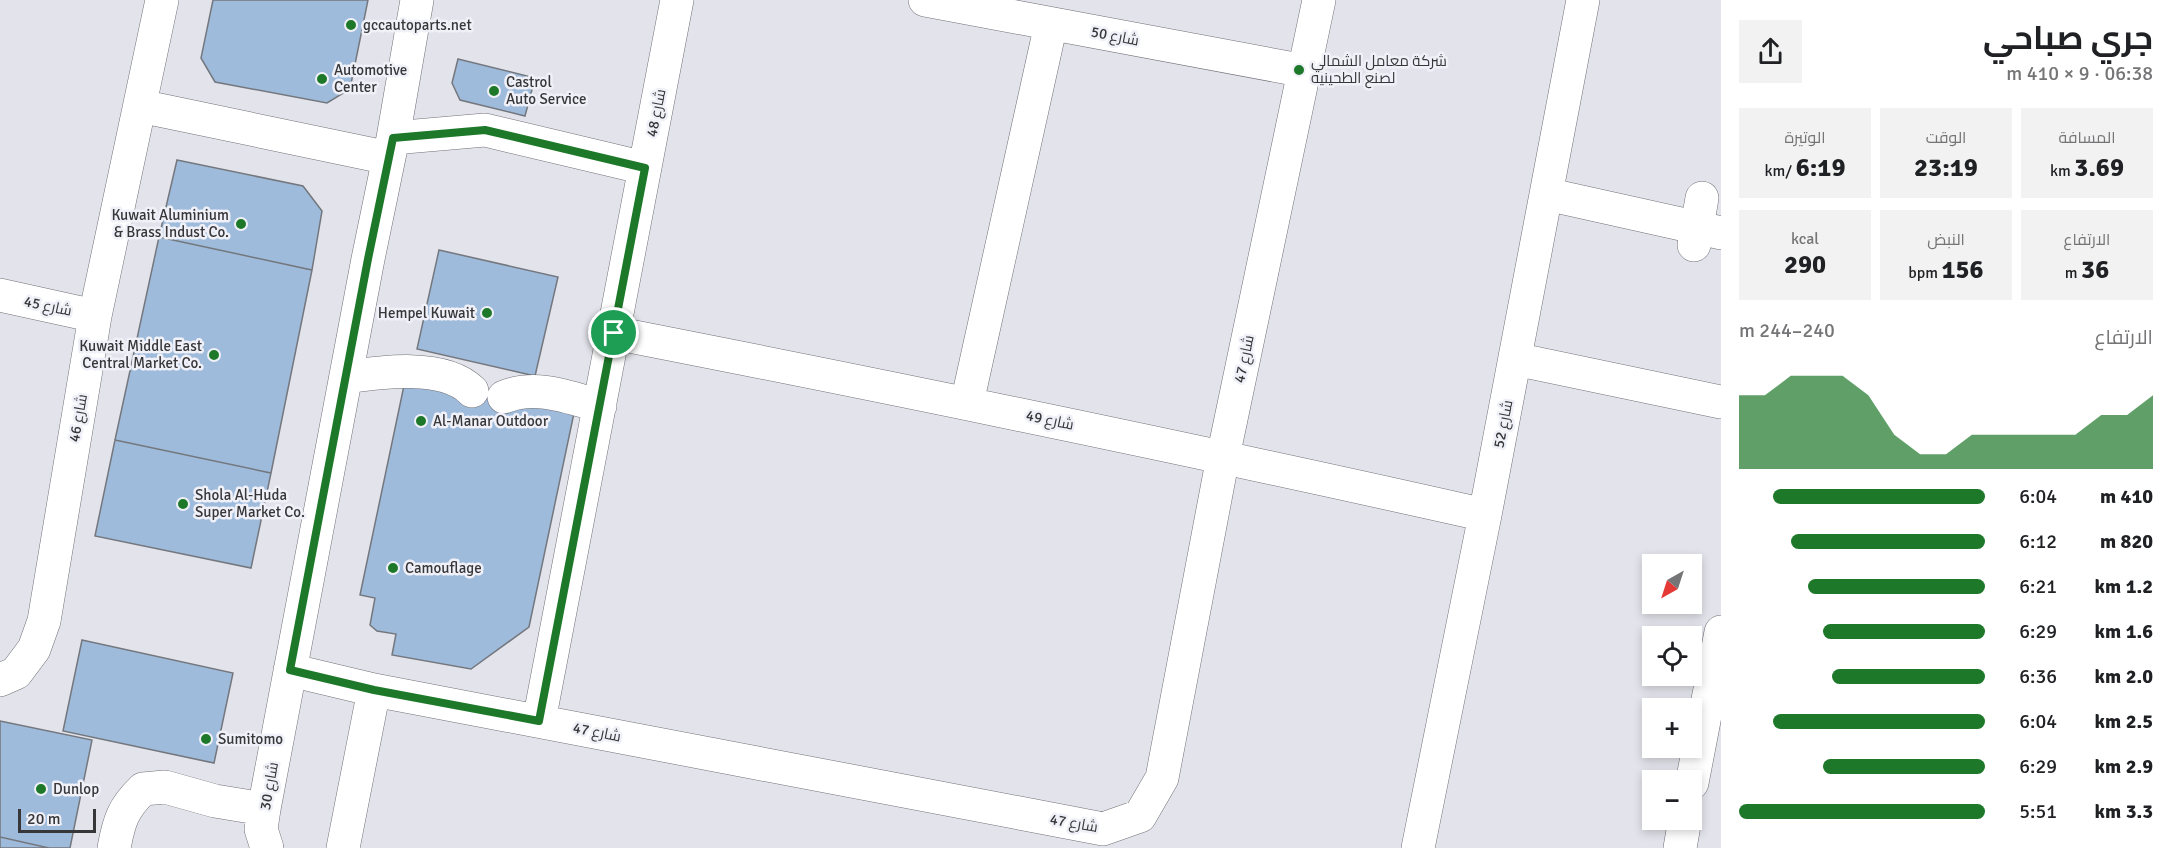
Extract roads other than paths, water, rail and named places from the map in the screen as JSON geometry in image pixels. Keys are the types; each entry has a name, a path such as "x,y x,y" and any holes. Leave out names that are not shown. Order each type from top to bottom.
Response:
{"street":[{"name":"شارع 46","path":"0,680 16,673 34,649 44,621 95,316 162,0"},
{"name":"شارع 30","path":"258,833 391,148 417,0"},
{"name":"شارع 48","path":"539,721 677,0"},
{"name":"شارع 50","path":"925,0 1305,71"},
{"name":"شارع 47","path":"290,670 374,690 1103,829 1140,816 1162,778 1223,457 1319,0"},
{"name":"شارع 52","path":"1418,848 1485,515 1583,0"},
{"path":"967,403 1051,24"},
{"path":"140,106 391,148 485,130 645,168"},
{"path":"1546,194 1699,221"},
{"name":"شارع 45","path":"0,295 95,316"},
{"name":"شارع 49","path":"614,333 967,403 1485,515"},
{"path":"1515,359 1721,402"},
{"path":"346,377 396,371 408,372 459,380 472,391"},
{"path":"504,397 530,391 557,394 600,406"},
{"path":"1695,770 1718,667 1721,632"},
{"path":"343,848 374,690"},
{"path":"114,848 119,820 130,801 143,789 165,787 215,801 258,833"},
{"path":"1680,848 1683,830"}],"place":[{"name":"gccautoparts.net","path":"351,25"},
{"name":"شركة معامل الشمالي لصنع الطحينيه","path":"1299,70"},
{"name":"Automotive Center","path":"322,79"},
{"name":"Castrol Auto Service","path":"494,91"},
{"name":"Kuwait Aluminium & Brass Indust Co.","path":"241,224"},
{"name":"Hempel Kuwait","path":"487,313"},
{"name":"Kuwait Middle East Central Market Co.","path":"214,355"},
{"name":"Al-Manar Outdoor","path":"421,421"},
{"name":"Shola Al-Huda Super Market Co.","path":"183,504"},
{"name":"Camouflage","path":"393,568"},
{"name":"Sumitomo","path":"206,739"},
{"name":"Dunlop","path":"41,789"}]}
